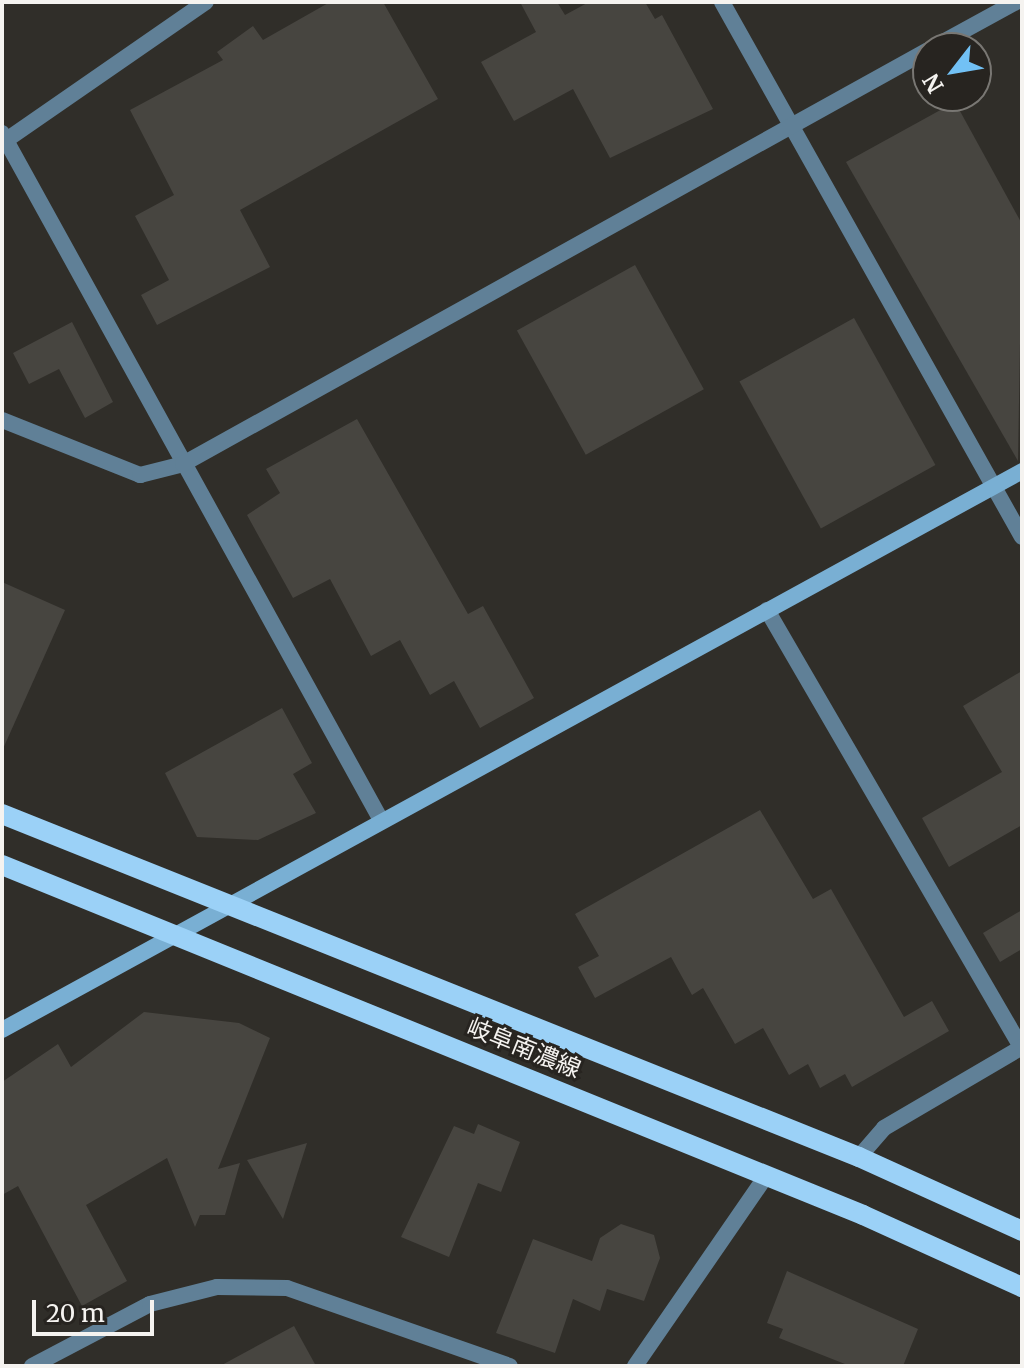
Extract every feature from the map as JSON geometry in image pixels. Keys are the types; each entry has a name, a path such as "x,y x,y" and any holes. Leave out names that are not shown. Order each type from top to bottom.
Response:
{"main road":[{"name":"岐阜南濃線","path":"2,814 859,1157 1022,1231"},
{"name":"岐阜南濃線","path":"2,865 767,1175 1022,1287"}],"street":[{"path":"206,2 3,139 381,820"},
{"path":"722,2 1022,537"},
{"path":"961,32 1016,2"},
{"path":"2,420 140,475 183,464 912,59"},
{"path":"2,1030 1022,471"},
{"path":"767,610 1022,1047 884,1128 859,1157"},
{"path":"635,1366 767,1175"},
{"path":"32,1366 150,1304 217,1287 287,1288 510,1366"}],"building":[{"path":"330,2 383,2 438,99 240,210 270,267 157,325 141,295 169,280 135,216 174,195 130,110 223,60 217,52 253,26 263,40"},
{"path":"520,2 557,2 565,15 589,2 645,2 655,19 662,15 713,109 610,158 573,89 514,121 481,62 536,32"},
{"path":"937,112 960,112 1022,224 1018,461 846,162"},
{"path":"635,265 704,389 586,455 517,330"},
{"path":"854,318 935,465 821,528 739,382"},
{"path":"72,322 113,402 85,418 59,369 29,384 13,353"},
{"path":"357,419 468,614 483,606 534,698 480,728 454,681 430,695 400,640 371,656 330,579 293,598 247,515 280,493 266,469"},
{"path":"2,582 65,610 2,751"},
{"path":"1022,671 1022,825 949,867 922,818 1002,772 963,706"},
{"path":"282,708 312,763 293,774 316,813 258,840 197,837 165,773"},
{"path":"760,810 813,899 831,889 904,1017 932,1001 949,1031 852,1087 845,1074 820,1088 808,1064 789,1075 763,1028 735,1044 703,988 692,995 671,957 595,998 578,967 599,956 575,914"},
{"path":"1022,910 1022,949 1000,962 983,933"},
{"path":"144,1012 239,1023 270,1038 218,1169 240,1163 225,1215 200,1215 195,1227 167,1158 86,1205 127,1281 82,1306 18,1186 2,1195 2,1082 58,1044 71,1067"},
{"path":"478,1124 520,1142 501,1192 478,1183 449,1257 401,1237 454,1126 474,1134"},
{"path":"307,1143 283,1219 247,1160"},
{"path":"621,1224 654,1235 660,1258 644,1301 607,1289 600,1311 573,1299 555,1353 496,1333 533,1239 592,1261 600,1238"},
{"path":"787,1271 918,1329 903,1366 850,1366 779,1338 783,1329 767,1323"},
{"path":"294,1326 316,1366 220,1366"}]}
